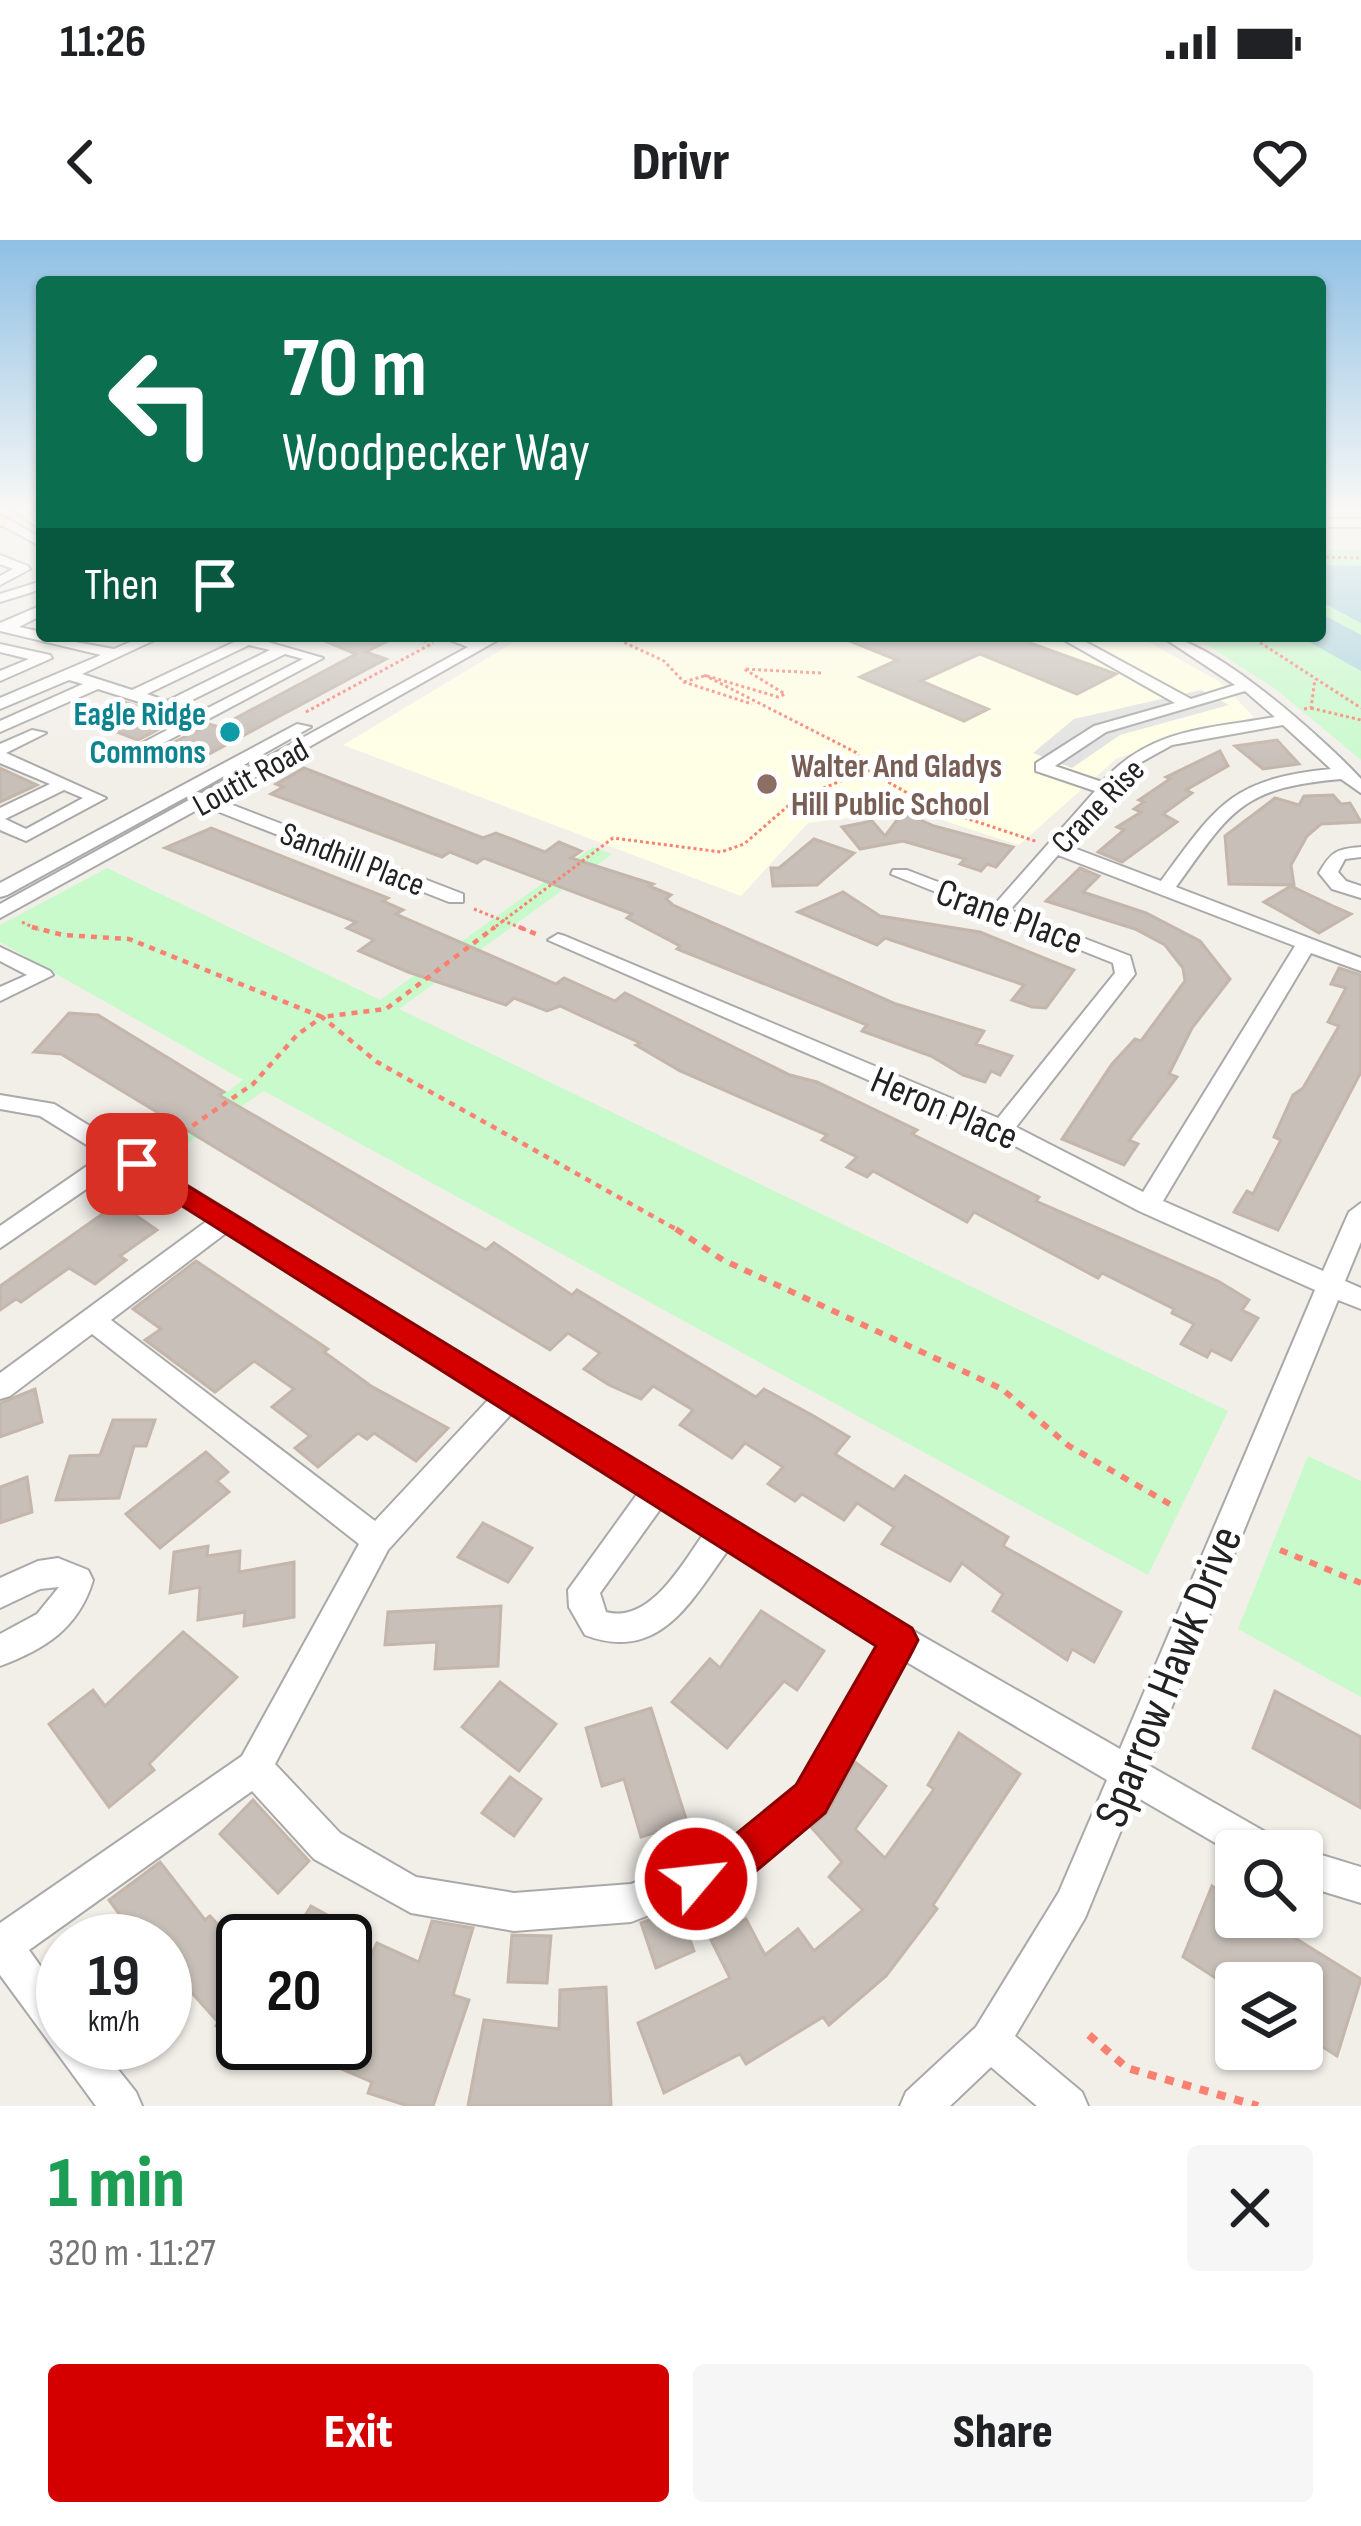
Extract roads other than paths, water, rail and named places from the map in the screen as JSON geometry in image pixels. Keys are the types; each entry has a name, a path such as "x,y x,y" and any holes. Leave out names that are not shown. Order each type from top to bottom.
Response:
{"street":[{"path":"2,624 36,612"},
{"path":"2,624 36,632"},
{"path":"77,642 117,654"},
{"path":"0,704 140,642"},
{"path":"134,694 244,642"},
{"path":"137,752 316,658 256,642"},
{"name":"Loutit Road","path":"0,891 450,642"},
{"name":"Loutit Road","path":"9,915 206,800 450,642"},
{"path":"1076,642 1197,702"},
{"path":"1103,642 1197,702"},
{"path":"1177,642 1247,686 1361,788"},
{"path":"168,706 284,649"},
{"path":"0,676 45,658 4,651"},
{"path":"29,664 204,717"},
{"path":"0,727 94,685"},
{"path":"1106,789 1042,767 1100,729 1247,686"},
{"name":"Crane Rise","path":"999,911 1130,761 1167,741 1283,716"},
{"path":"0,754 38,733"},
{"path":"0,754 97,798 26,836 0,819 64,784"},
{"path":"1164,890 1234,797 1259,784 1347,773"},
{"name":"Sandhill Place","path":"183,793 457,898"},
{"path":"1055,847 1361,965"},
{"path":"1361,852 1339,854 1328,873 1339,885 1361,892"},
{"name":"Crane Place","path":"900,874 1123,960 1125,974 1002,1129"},
{"name":"Heron Place","path":"558,940 1002,1129 1148,1205 1361,1299"},
{"path":"1148,1205 1305,946"},
{"path":"0,953 43,975 0,995"},
{"path":"0,1102 46,1109 899,1640 1225,1830"},
{"path":"0,1239 128,1160"},
{"name":"Sparrow Hawk Drive","path":"920,2106 990,2041 1072,1905 1361,1212"},
{"path":"0,1388 227,1220"},
{"path":"92,1319 377,1540"},
{"path":"36,1995 0,1946 254,1768 377,1540 511,1395"},
{"path":"657,1490 584,1591 585,1607 596,1624 630,1633 651,1623 724,1531"},
{"path":"0,1594 49,1571 67,1572 77,1580 71,1606 57,1620 0,1651"},
{"path":"254,1768 327,1846 412,1895 514,1912 631,1903 728,1867 811,1799 899,1640"},
{"path":"1323,1873 1361,1885"},
{"path":"990,2041 1068,2106"},
{"path":"93,2070 122,2106"}],"water":[{"path":"1326,594 1361,594 1361,623 1326,604"},
{"path":"1326,616 1361,635 1361,671 1310,642 1326,642"}],"place":[{"name":"Eagle Ridge Commons","path":"230,732"},
{"name":"Walter And Gladys Hill Public School","path":"767,784"}]}
